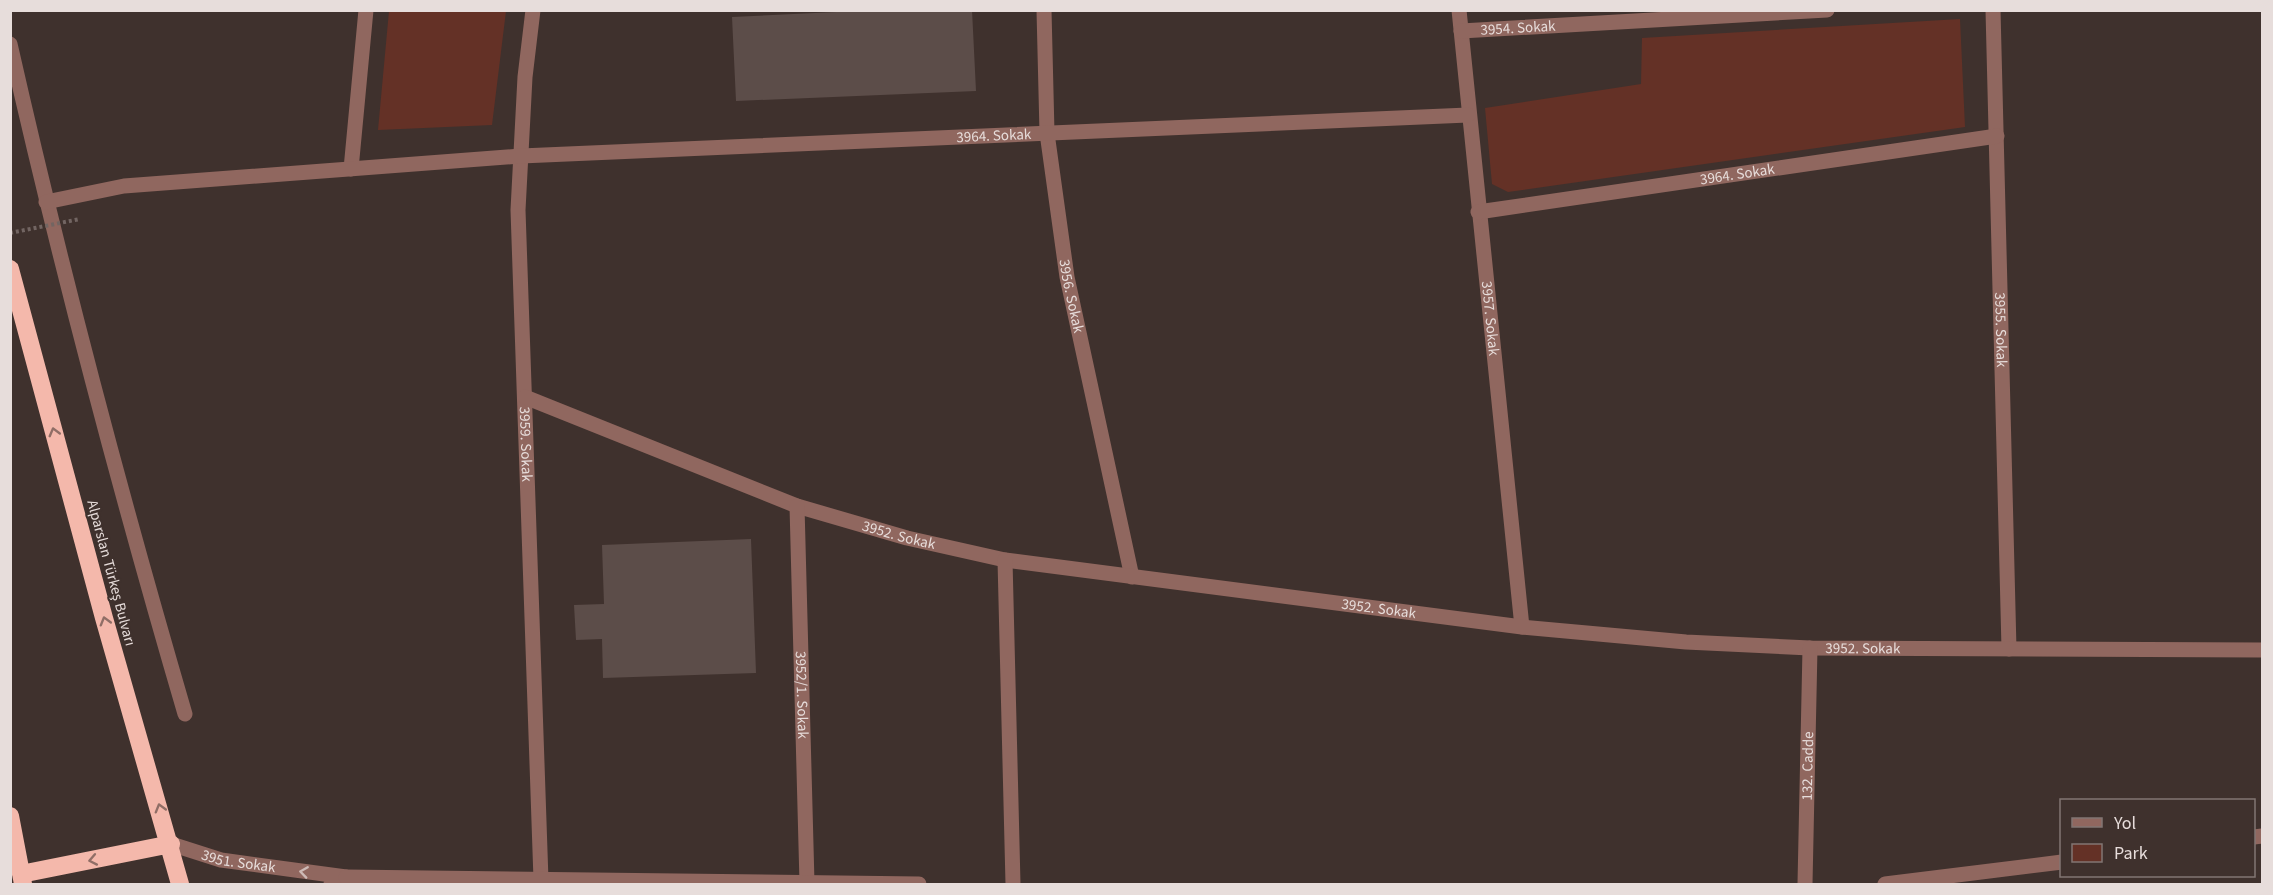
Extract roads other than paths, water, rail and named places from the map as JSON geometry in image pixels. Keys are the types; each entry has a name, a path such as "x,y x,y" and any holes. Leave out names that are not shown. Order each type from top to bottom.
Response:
{"highway":[{"name":"Alparslan Türkeş Bulvarı","path":"10,269 104,618 171,844 180,885"},
{"path":"10,816 20,881 171,844"}],"street":[{"path":"351,169 366,10"},
{"name":"3959. Sokak","path":"533,10 525,77 518,210 541,880"},
{"name":"3956. Sokak","path":"1044,10 1047,133 1067,277 1132,577"},
{"name":"3957. Sokak","path":"1459,10 1522,627"},
{"name":"3954. Sokak","path":"1461,30 1827,10"},
{"name":"3955. Sokak","path":"1994,10 2009,649"},
{"path":"10,44 46,202 117,477 185,714"},
{"name":"3964. Sokak","path":"46,202 124,186 520,156 1468,115"},
{"name":"3964. Sokak","path":"1479,212 1997,136"},
{"name":"3952. Sokak","path":"525,397 797,506 907,538 1005,560 1522,627 1686,642 1810,648 2262,650"},
{"name":"3952/1. Sokak","path":"797,506 807,883"},
{"path":"1005,560 1012,885"},
{"name":"132. Cadde","path":"1805,885 1810,648"},
{"name":"3951. Sokak","path":"171,844 221,860 346,877 919,885"},
{"path":"1885,885 2060,862"},
{"name":"3951. Sokak","path":"331,885 346,877"}]}
